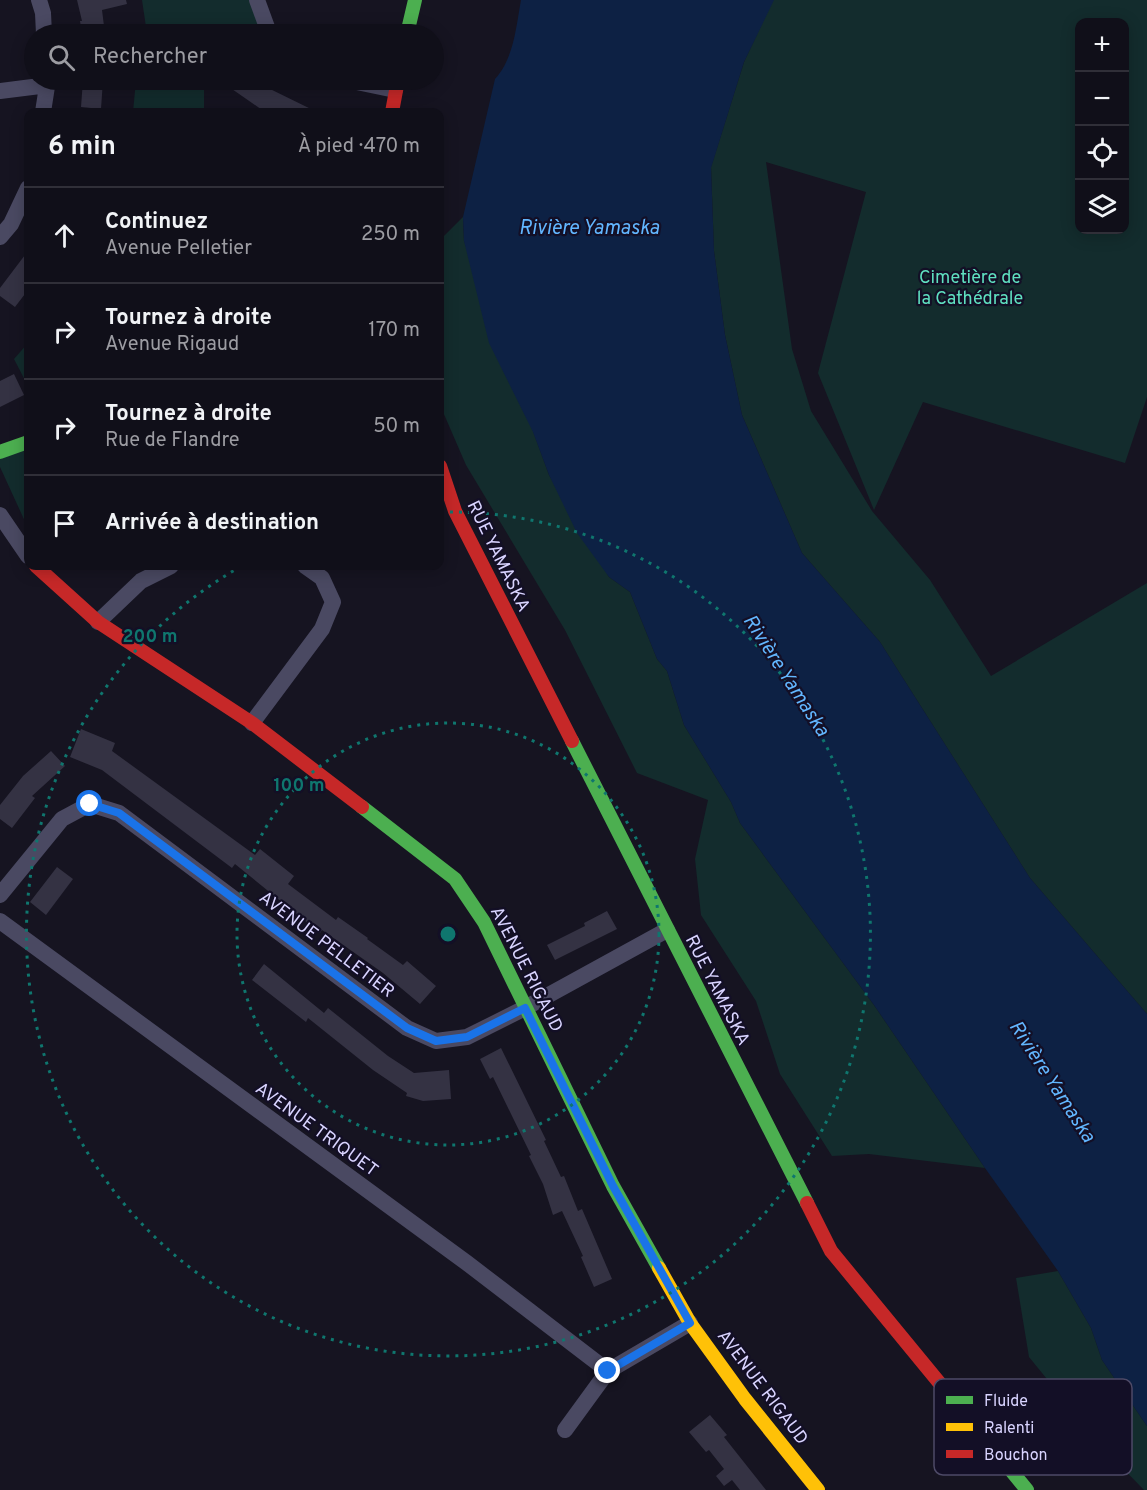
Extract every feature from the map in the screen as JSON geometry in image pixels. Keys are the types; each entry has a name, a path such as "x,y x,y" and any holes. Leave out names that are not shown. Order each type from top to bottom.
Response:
{"street":[{"path":"39,0 44,24"},
{"path":"257,0 266,24"},
{"path":"409,24 415,0"},
{"path":"0,91 24,86"},
{"path":"44,108 47,90"},
{"path":"393,108 396,90"},
{"path":"0,237 11,224 24,196"},
{"path":"0,452 24,443"},
{"name":"RUE YAMASKA","path":"444,478 455,511 831,1251 937,1379"},
{"path":"1,523 24,551"},
{"name":"AVENUE RIGAUD","path":"40,570 98,622 252,723 455,879 484,922 613,1186 690,1323 745,1398 818,1490"},
{"path":"98,622 141,581 163,570"},
{"path":"252,723 322,629 333,602 322,578 310,570"},
{"name":"AVENUE PELLETIER","path":"0,895 62,819 90,804 119,813 407,1028 436,1041 467,1037 667,930"},
{"name":"AVENUE TRIQUET","path":"0,921 458,1256 608,1371"},
{"path":"565,1430 608,1371 690,1323"},
{"name":"RUE YAMASKA","path":"1016,1475 1028,1490"}],"green space":[{"path":"142,0 256,0 260,24 146,24"},
{"name":"Cimetière de la Cathédrale","path":"773,0 1147,0 1147,397 1125,463 923,402 874,510 818,373 866,192 766,162 792,349 811,411 872,511 930,580 991,676 1147,583 1147,1014 1030,878 880,642 802,553 742,415 725,335 714,251 711,167 744,62"},
{"path":"135,90 204,90 204,108 133,108"},
{"path":"463,217 464,241 549,475 609,577 630,592 657,659 667,671 684,725 731,802 740,823 874,1005 985,1168 869,1154 832,1156 780,1074 756,1001 701,915 695,859 708,800 637,773 565,630 466,465 444,414 444,236"},
{"path":"24,348 24,378 14,359"},
{"path":"24,448 24,519 0,467 0,459"},
{"path":"1058,1271 1091,1328 1102,1360 1115,1379 1047,1379 1029,1357 1016,1278"},
{"path":"1132,1404 1147,1426 1147,1490 1144,1490 1129,1475 1132,1475"}],"water":[{"name":"Rivière Yamaska","path":"521,0 774,0 744,62 711,168 714,251 725,335 742,415 802,553 880,642 1030,878 1147,1014 1147,1426 1132,1404 1132,1379 1115,1379 1102,1360 1091,1328 1058,1271 874,1005 740,823 731,802 684,725 667,671 657,659 630,592 609,577 577,533 549,475 533,432 489,343 464,241 463,217 495,79 506,62 516,31"}],"building":[{"path":"77,0 126,0 127,4 102,10 104,24 80,24 82,21"},
{"path":"82,90 102,90 101,108 81,107"},
{"path":"233,90 272,90 309,108 259,108"},
{"path":"24,256 24,295 15,307 0,296 0,288"},
{"path":"14,374 24,395 0,407 0,381"},
{"path":"81,729 115,743 112,751 255,855 260,849 294,876 288,884 336,920 338,917 368,938 403,965 407,961 436,986 420,1004 383,973 322,930 320,933 235,864 232,868 102,770 70,757"},
{"path":"51,751 65,766 32,796 35,798 12,828 0,819 0,805 23,776"},
{"path":"57,867 73,879 46,915 30,902"},
{"path":"607,911 617,929 555,960 547,945 585,926 584,923"},
{"path":"264,964 324,1013 328,1008 388,1056 414,1073 449,1070 451,1099 423,1101 406,1096 407,1093 373,1070 308,1018 306,1022 252,980"},
{"path":"501,1048 546,1140 544,1141 561,1177 564,1176 578,1211 582,1209 612,1279 594,1287 581,1257 583,1256 562,1211 553,1215 543,1184 529,1156 531,1155 493,1077 490,1079 480,1059"},
{"path":"710,1415 727,1435 724,1437 766,1490 740,1490 732,1480 724,1486 716,1476 724,1469 709,1450 706,1452 689,1432"}],"traffic: fast":[{"path":"409,24 415,0"},
{"path":"0,452 24,443"},
{"path":"572,741 807,1203"},
{"path":"362,807 455,879 484,922 613,1186 659,1268"},
{"path":"1015,1475 1027,1490"}],"traffic: slow":[{"path":"659,1268 690,1323 745,1399 818,1490"}],"traffic: jam":[{"path":"393,108 396,90"},
{"path":"444,478 455,511 572,741"},
{"path":"40,570 98,622 252,723 362,807"},
{"path":"807,1203 831,1251 936,1379"}],"route":[{"path":"90,804 119,813 407,1028 436,1041 467,1037 525,1008 613,1186 690,1323 608,1371"}]}
